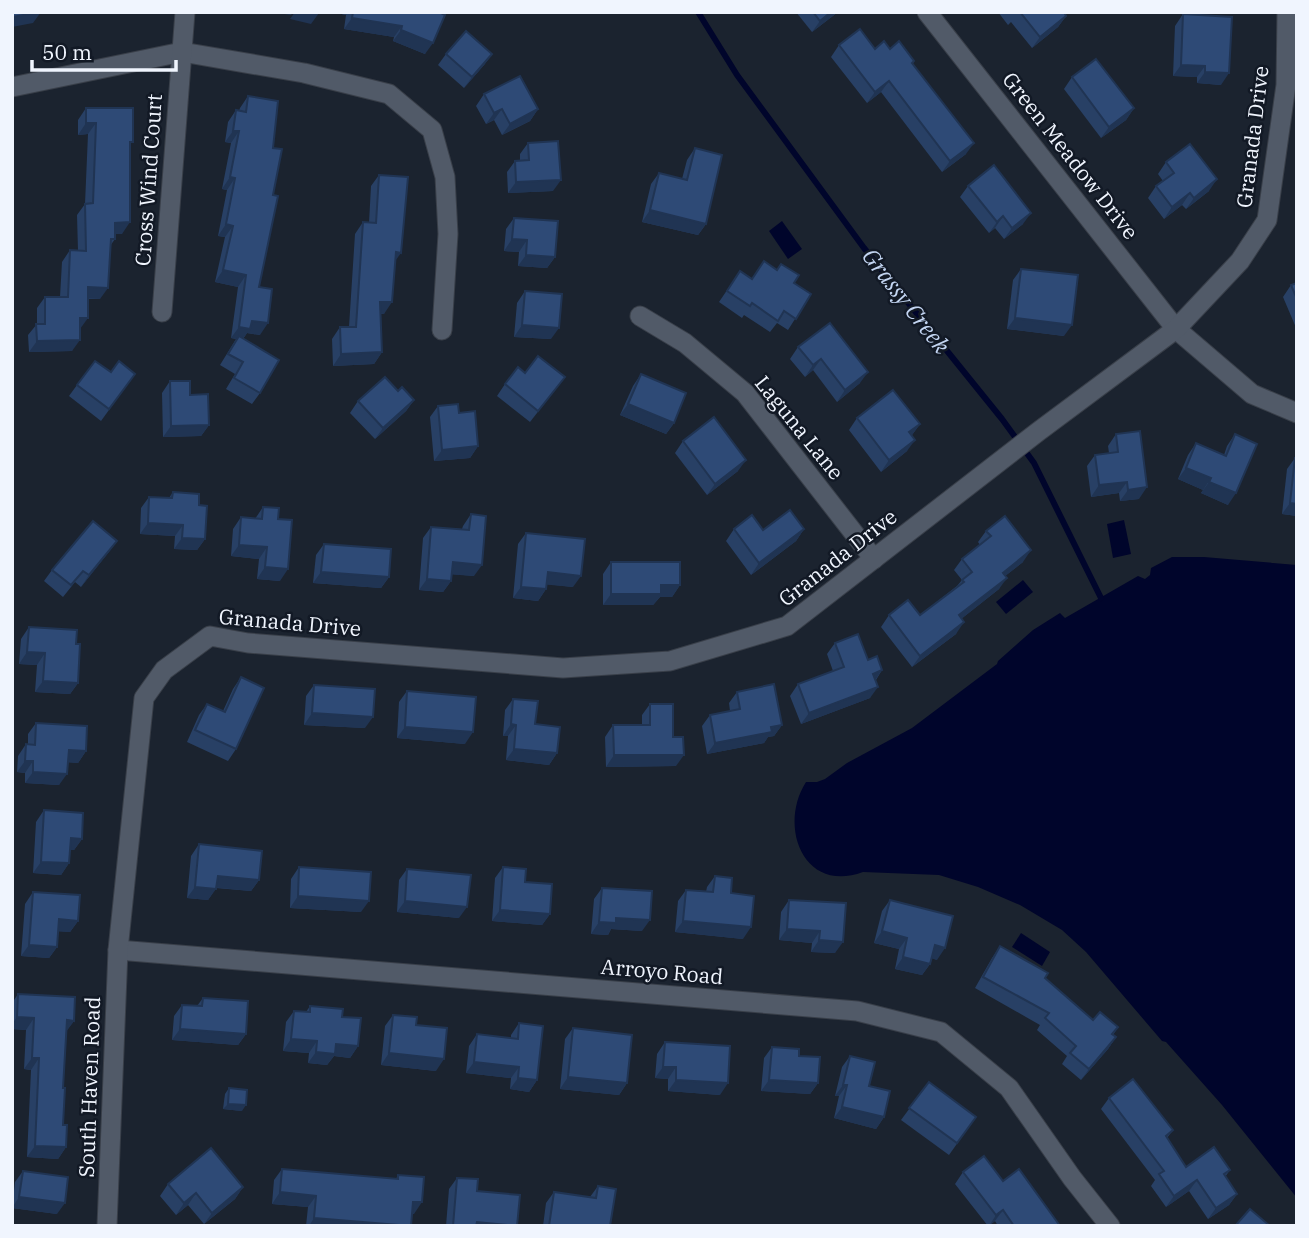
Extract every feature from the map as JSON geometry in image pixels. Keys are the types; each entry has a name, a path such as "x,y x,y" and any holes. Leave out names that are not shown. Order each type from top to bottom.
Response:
{"street":[{"name":"Cross Wind Court","path":"162,312 185,12"},
{"name":"Green Meadow Drive","path":"927,12 1176,329 1252,394 1297,413"},
{"name":"Granada Drive","path":"118,950 144,698 164,670 210,636 248,643 563,668 670,661 787,626 1008,454 1176,329 1240,261 1267,220 1291,85 1287,12"},
{"path":"12,87 182,52 304,73 389,94 432,130 444,177 448,234 442,330"},
{"name":"Laguna Lane","path":"640,316 685,343 745,393 874,559"},
{"name":"South Haven Road","path":"107,1226 118,950"},
{"name":"Arroyo Road","path":"118,950 857,1011 941,1031 1009,1087 1072,1178 1110,1226"}],"water":[{"path":"782,221 802,249 788,259 769,231"},
{"path":"1124,520 1131,554 1113,558 1107,524"},
{"path":"1172,557 1297,565 1297,1198 1222,1105 1166,1042 1162,1041 1086,952 1062,930 1020,905 978,887 939,875 863,872 842,876 825,873 811,865 796,836 798,799 806,782 825,779 847,763 912,728 997,664 1033,630 1060,613 1065,618 1138,576 1145,579 1150,575 1151,568"},
{"path":"1023,580 1033,592 1006,614 996,602"},
{"path":"1021,933 1050,952 1042,966 1012,947"}],"building":[{"path":"12,12 40,12 12,17"},
{"path":"353,12 439,12 445,15 433,43 401,30 402,26 352,18"},
{"path":"813,12 831,12 820,21"},
{"path":"1020,12 1064,12 1066,16 1040,37"},
{"path":"1183,14 1232,17 1229,73 1205,72 1205,66 1181,65"},
{"path":"860,29 875,49 884,41 890,49 899,41 914,61 912,63 974,143 950,161 889,81 875,92 839,45"},
{"path":"466,31 492,54 472,77 446,54"},
{"path":"1096,59 1134,108 1109,127 1072,77"},
{"path":"520,76 538,109 510,124 502,109 494,113 484,94"},
{"path":"248,96 278,101 273,148 282,149 273,195 278,196 259,287 272,289 268,323 252,321 250,329 239,327 246,275 223,270 233,226 226,224 235,178 230,177 239,131 233,131 236,110 246,112"},
{"path":"86,108 133,108 133,142 130,142 130,222 115,223 115,239 111,239 108,288 88,287 88,318 80,318 80,340 37,341 36,324 45,324 45,297 68,297 70,250 86,251 85,204 93,203 96,123 86,123"},
{"path":"558,141 561,180 516,182 515,161 529,160 528,143"},
{"path":"1190,144 1217,179 1194,198 1190,193 1172,207 1156,186 1174,173 1166,162"},
{"path":"695,148 722,155 706,224 650,210 659,173 687,180"},
{"path":"994,165 1031,213 1012,228 1003,216 997,222 968,186"},
{"path":"379,175 408,177 401,253 396,252 392,302 380,302 382,352 341,354 340,327 356,327 363,222 376,223"},
{"path":"514,218 558,221 555,257 526,255 527,240 512,239"},
{"path":"764,261 777,270 781,264 799,275 794,283 811,294 796,319 784,311 778,321 752,303 750,306 727,291 740,271 752,279"},
{"path":"1021,269 1078,275 1072,325 1015,318"},
{"path":"1297,283 1297,299 1291,285"},
{"path":"525,291 562,294 559,328 522,325"},
{"path":"830,323 868,372 845,390 821,359 813,365 798,347"},
{"path":"239,336 279,360 260,393 234,378 243,362 228,354"},
{"path":"538,356 565,377 538,411 505,384 518,367 525,373"},
{"path":"95,361 111,372 119,361 135,374 109,409 77,385"},
{"path":"641,374 686,393 674,423 628,404"},
{"path":"385,377 398,391 402,387 414,400 383,428 358,401"},
{"path":"170,381 190,381 190,395 208,394 209,425 171,426"},
{"path":"893,390 920,424 909,432 915,440 889,460 857,418"},
{"path":"458,404 459,413 475,411 478,446 442,450 438,406"},
{"path":"714,417 746,460 715,484 683,441"},
{"path":"1140,431 1147,487 1128,490 1127,482 1099,485 1095,455 1118,452 1116,434"},
{"path":"1235,434 1257,444 1236,493 1209,482 1211,478 1186,468 1196,443 1226,456"},
{"path":"1297,458 1297,504 1290,503"},
{"path":"173,492 199,494 199,505 207,506 205,539 182,538 183,525 148,523 149,497 172,498"},
{"path":"263,507 279,508 278,519 292,520 288,569 265,567 267,547 239,545 241,517 262,519"},
{"path":"790,510 804,529 759,563 734,529 752,515 763,530"},
{"path":"471,514 486,516 482,565 453,562 451,581 427,579 431,527 469,530"},
{"path":"1005,516 1031,550 1003,573 1007,578 959,615 964,622 920,656 889,615 908,600 920,615 964,582 962,580 972,572 962,559 991,536 986,531"},
{"path":"93,521 117,541 89,575 83,571 71,585 52,570"},
{"path":"526,533 585,539 581,576 548,572 546,589 521,587"},
{"path":"324,544 391,549 389,577 321,572"},
{"path":"611,562 680,562 680,585 661,585 661,594 611,594"},
{"path":"29,627 77,630 76,644 80,644 78,683 43,681 45,653 27,652"},
{"path":"858,634 868,660 877,656 882,670 873,674 878,687 809,713 798,684 844,667 835,643"},
{"path":"241,677 264,688 236,749 195,730 207,704 225,712"},
{"path":"774,684 782,725 771,727 772,732 715,743 710,715 740,709 737,692"},
{"path":"314,685 375,689 373,717 312,713"},
{"path":"407,691 476,697 473,732 405,727"},
{"path":"513,699 538,701 535,724 560,727 557,753 514,749 516,725 511,724"},
{"path":"650,704 673,704 673,737 683,737 684,755 614,755 613,725 650,725"},
{"path":"36,723 87,726 86,751 69,750 67,774 33,772 33,761 25,761 26,744 35,745"},
{"path":"44,810 83,813 82,839 71,838 69,863 41,862"},
{"path":"199,844 262,851 259,880 218,876 216,889 195,887"},
{"path":"299,867 371,872 369,901 298,896"},
{"path":"503,867 526,869 525,882 552,884 550,914 500,910"},
{"path":"407,869 471,875 467,907 405,901"},
{"path":"715,876 732,878 731,893 754,896 751,927 683,921 686,890 713,892"},
{"path":"602,888 652,891 650,920 616,918 616,923 599,922"},
{"path":"33,892 80,895 78,921 59,919 57,947 29,945"},
{"path":"789,900 846,903 843,942 819,940 820,931 787,929"},
{"path":"890,900 953,916 945,948 935,945 930,964 903,957 907,938 882,931"},
{"path":"1000,946 1048,973 1045,978 1093,1020 1100,1012 1118,1027 1112,1034 1116,1037 1089,1069 1070,1053 1076,1046 1045,1018 1049,1013 983,977"},
{"path":"18,994 75,997 74,1021 67,1020 63,1088 63,1125 67,1125 66,1147 35,1146 39,1058 32,1058 34,1018 17,1017"},
{"path":"203,998 248,1001 246,1034 180,1029 182,1005 202,1006"},
{"path":"310,1006 343,1009 342,1017 361,1018 358,1046 336,1044 335,1054 316,1052 317,1041 291,1039 294,1011 310,1012"},
{"path":"393,1015 417,1017 416,1025 447,1028 444,1059 389,1053"},
{"path":"519,1023 543,1026 537,1080 518,1078 519,1067 474,1062 477,1034 518,1039"},
{"path":"573,1028 632,1035 627,1083 568,1077"},
{"path":"665,1042 730,1046 728,1083 676,1080 676,1067 663,1067"},
{"path":"772,1047 799,1049 799,1056 820,1057 818,1083 769,1080"},
{"path":"850,1056 875,1062 869,1086 890,1091 884,1117 842,1107 847,1085 843,1085"},
{"path":"1133,1079 1173,1130 1166,1136 1186,1167 1214,1147 1230,1170 1224,1174 1237,1194 1216,1208 1197,1180 1174,1196 1159,1174 1164,1171 1109,1098"},
{"path":"929,1082 976,1117 957,1143 909,1108"},
{"path":"229,1088 247,1090 246,1105 228,1104"},
{"path":"211,1148 243,1187 212,1213 196,1193 184,1203 168,1184"},
{"path":"984,1156 1003,1181 1019,1169 1060,1226 1014,1226 1003,1210 996,1215 963,1172"},
{"path":"282,1169 398,1179 398,1175 424,1177 422,1202 413,1202 411,1226 314,1218 316,1196 280,1192"},
{"path":"23,1171 68,1177 65,1203 19,1197"},
{"path":"457,1178 478,1179 477,1191 520,1195 517,1226 477,1222 476,1226 453,1226"},
{"path":"598,1186 616,1189 610,1226 549,1226 554,1192 596,1198"},
{"path":"1250,1209 1270,1226 1235,1226"}],"waterway":[{"name":"Grassy Creek","path":"698,12 737,75 864,248 1002,419 1034,463 1101,598"}]}
